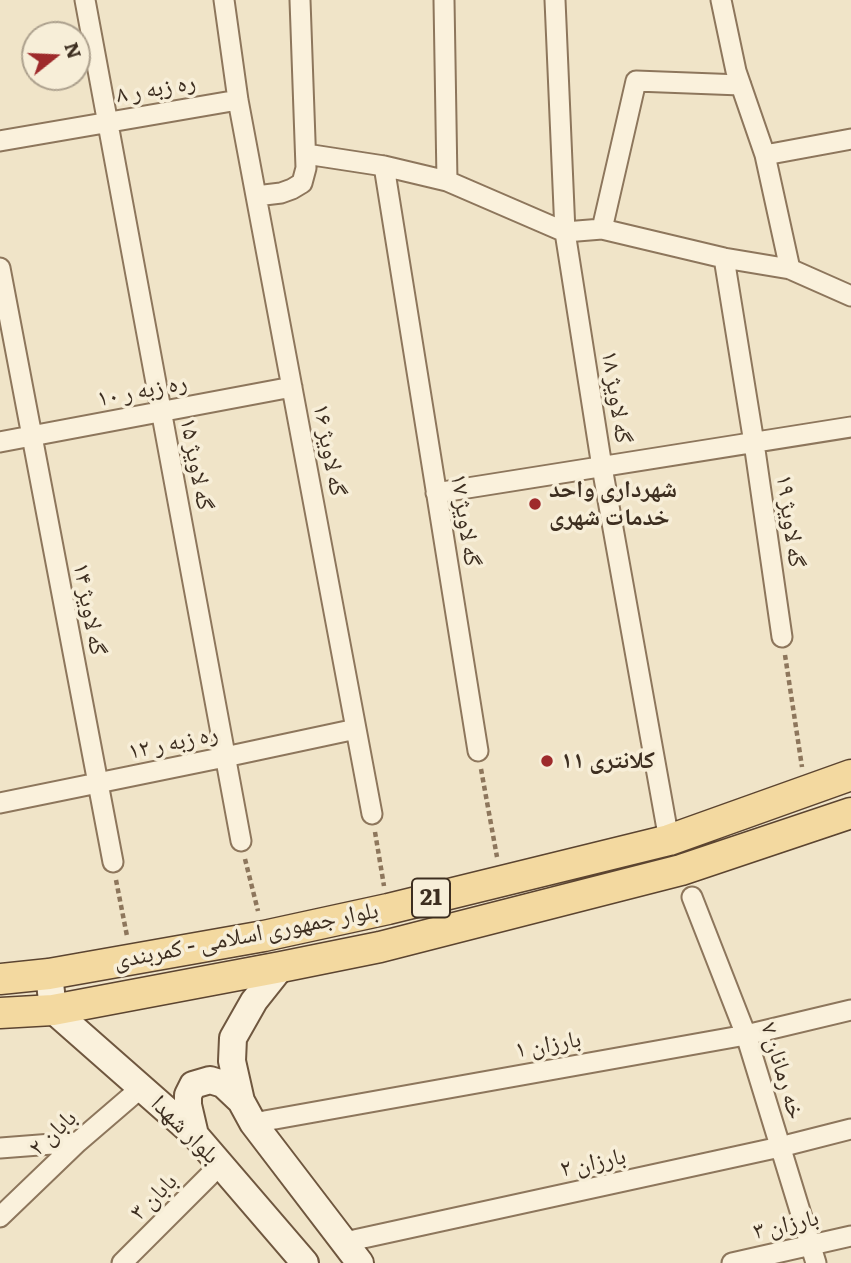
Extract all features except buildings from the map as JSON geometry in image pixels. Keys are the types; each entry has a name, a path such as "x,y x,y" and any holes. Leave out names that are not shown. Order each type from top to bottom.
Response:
{"main road":[{"name":"بلوار جمهوری اسلامی - کمربندی","path":"0,979 49,974 264,936 388,909 668,840 851,775"},
{"name":"بلوار جمهوری اسلامی - کمربندی","path":"0,1013 53,1010 380,947 681,870 851,813"},
{"path":"247,1112 232,1061 233,1038 254,1001 281,967"},
{"path":"49,974 53,1010"},
{"name":"بلوار شهدا","path":"53,1010 195,1135 304,1262"},
{"path":"195,1135 188,1105 188,1095 193,1085 210,1080 223,1084 352,1253"}],"street":[{"name":"گه لاویژ ۱۵","path":"85,0 241,841"},
{"name":"۱۶ گه لاویژ","path":"224,0 238,100 372,814"},
{"path":"256,195 281,193 302,183 306,168 300,0"},
{"path":"444,0 447,181"},
{"name":"گه لاویژ ۱۸","path":"555,0 565,232 602,467 668,840"},
{"path":"721,0 736,71 765,155 790,269"},
{"path":"602,229 636,81 741,85"},
{"name":"۸ ره زبه ر","path":"0,141 238,100"},
{"path":"765,155 851,139"},
{"path":"306,154 384,166 447,181 565,232 602,229 724,258 790,269 851,296"},
{"name":"گه لاویژ ۱۷","path":"384,166 478,751"},
{"name":"۱۹ گه لاویژ","path":"724,258 782,636"},
{"name":"گه لاویژ ۱۴","path":"0,268 113,862"},
{"name":"ره زبه ر ۱۰","path":"0,442 292,387"},
{"path":"436,494 851,426"},
{"name":"ره زبه ر ۱۲","path":"0,803 356,729"},
{"name":"خه رمانان ۷","path":"692,897 746,1035 813,1254"},
{"name":"بارزان ۱","path":"247,1112 746,1035 851,1010"},
{"name":"بابان ۲","path":"0,1217 78,1142 142,1087"},
{"name":"بارزان ۲","path":"352,1253 851,1129"},
{"path":"0,1148 78,1142"},
{"name":"بابان ۳","path":"122,1263 220,1165"},
{"name":"بارزان ۳","path":"732,1263 813,1254 851,1236"}],"path":[{"path":"782,636 806,792"},
{"path":"478,751 501,881"},
{"path":"372,814 388,909"},
{"path":"241,841 264,936"},
{"path":"113,862 131,959"}],"place":[{"name":"شهرداری واحد خدمات شهری","path":"535,504"},
{"name":"کلانتری ۱۱","path":"547,761"}]}
